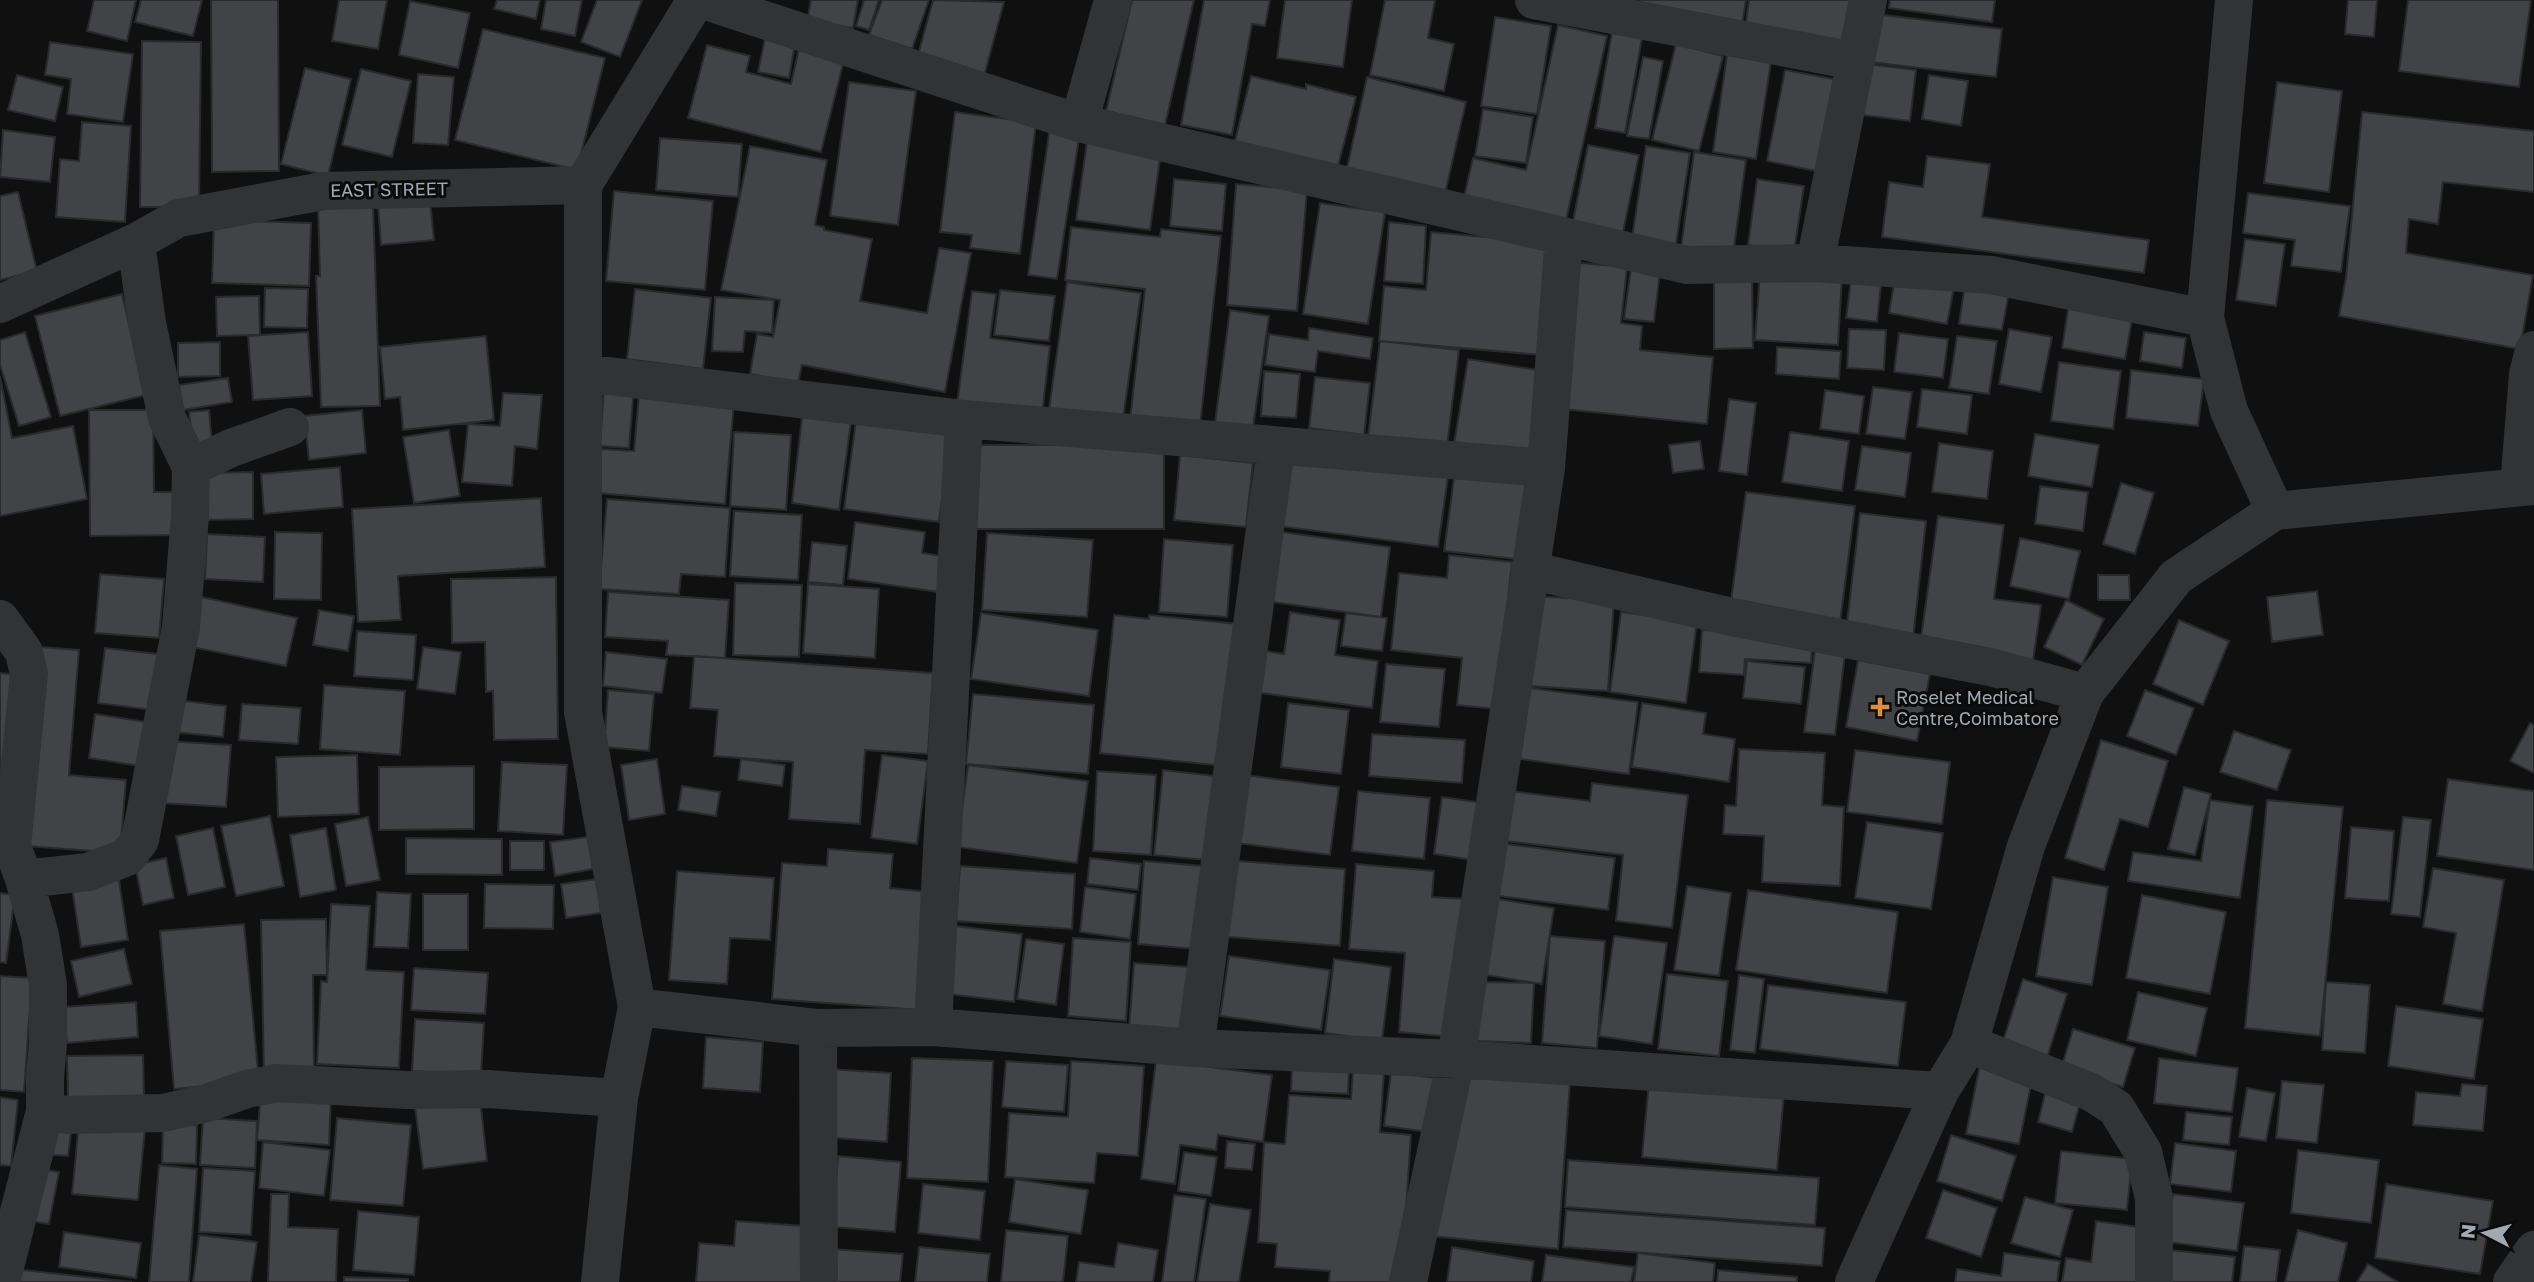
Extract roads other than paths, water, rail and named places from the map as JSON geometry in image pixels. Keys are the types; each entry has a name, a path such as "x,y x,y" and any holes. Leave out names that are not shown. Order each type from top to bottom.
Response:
{"street":[{"path":"600,1282 619,1098 637,1006 583,712 583,185 696,0"},
{"path":"703,0 1079,123 1687,265 1815,263 1991,275 2206,318"},
{"path":"1079,123 1113,0"},
{"path":"1534,0 1616,8 1855,61"},
{"path":"1815,263 1868,0"},
{"path":"2234,0 2206,318 2228,411 2275,511"},
{"name":"EAST STREET","path":"0,304 136,242 179,218 323,191 583,185"},
{"path":"1408,1282 1456,1059 1546,468 1564,237"},
{"path":"24,879 88,872 127,857 140,840 181,627 191,467 167,418 147,323 136,242"},
{"path":"1854,1282 1940,1091 1969,1044 2026,846 2085,693 2176,577 2275,511 2527,486 2528,374 2534,351"},
{"path":"584,373 964,419 1546,468"},
{"path":"933,1027 964,419"},
{"path":"191,467 231,448 290,427"},
{"path":"1195,1048 1276,447"},
{"path":"1530,570 1732,617 1990,667 2085,693"},
{"path":"0,619 24,652 29,674 12,846 40,935 48,985 45,1111 1,1282"},
{"path":"637,1006 818,1028 933,1027 1195,1048 1456,1059 1940,1091"},
{"path":"818,1028 819,1282"},
{"path":"1969,1044 2091,1092 2116,1108 2143,1152 2154,1198 2154,1282"},
{"path":"45,1111 67,1115 163,1113 277,1083 407,1090 487,1089 619,1098"},
{"path":"2512,1282 2534,1250"}],"place":[{"name":"Roselet Medical Centre,Coimbatore","path":"1880,707"}]}
